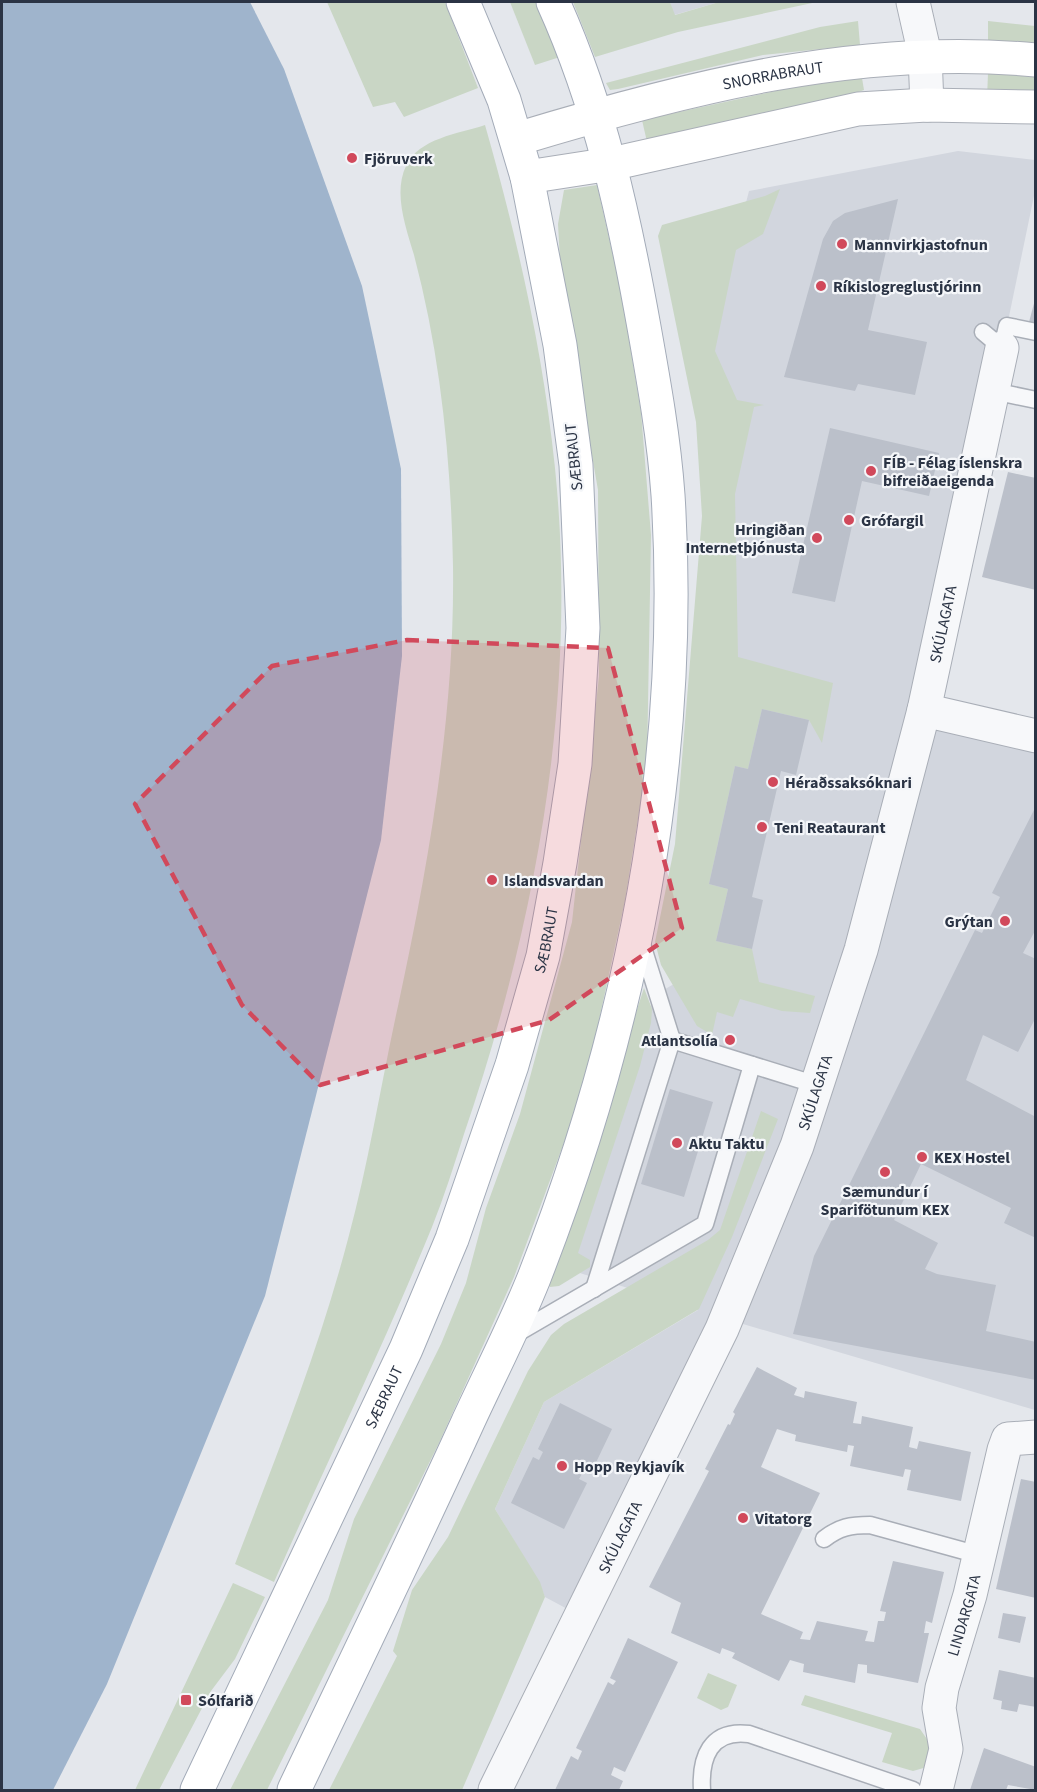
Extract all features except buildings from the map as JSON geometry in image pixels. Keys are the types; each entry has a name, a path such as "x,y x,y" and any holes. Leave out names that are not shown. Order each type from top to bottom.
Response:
{"main road":[{"name":"SÆBRAUT","path":"197,1791 406,1349 452,1239 512,1065 543,956 574,764 583,628 576,465 560,345 527,177 517,139 489,59 463,2"},
{"path":"294,1791 532,1282 579,1155 615,1031 637,928 660,791 670,658 670,540 668,491 654,381 629,242 611,164 597,114 553,2"},
{"name":"SNORRABRAUT","path":"517,139 597,114 710,85 771,73 925,55 981,55 1035,60"},
{"path":"527,177 611,164 858,109 927,105 1035,107"}],"street":[{"path":"913,2 925,55 927,105"},
{"name":"SKÚLAGATA","path":"495,1791 722,1329 797,1146 861,950 924,711 993,391 992,340"},
{"path":"924,711 1035,736"},
{"name":"LINDARGATA","path":"936,1791 946,1749 939,1708 942,1688 979,1555 1022,1438"}],"lane":[{"path":"992,340 1007,326 1035,332"},
{"path":"993,391 1035,400"},
{"path":"594,1289 672,1040 637,928"},
{"path":"672,1040 817,1084"},
{"path":"506,1340 705,1224 752,1065"},
{"path":"824,1539 836,1529 853,1525 870,1525 979,1555"},
{"path":"702,1791 701,1772 706,1754 723,1737 737,1732 749,1734 913,1791"}],"highlighted area":[{"path":"407,640 608,648 682,928 549,1020 320,1085 242,1005 135,804 272,666"}],"shaded area":[{"path":"670,2 719,2 674,15"},
{"path":"958,151 1035,160 1035,191 925,722 1035,747 1035,1410 716,1316 573,1612 545,1597 539,1582 495,1509 544,1402 698,1310 567,1269 655,995 679,981 734,719 707,353 749,191"}],"green space":[{"path":"327,2 445,2 478,88 404,117 395,102 373,107"},
{"path":"510,2 538,2 560,57 535,65"},
{"path":"573,2 670,2 675,15 719,2 817,2 678,32 595,57"},
{"path":"858,21 860,45 763,55 618,89 610,90 606,83 820,27"},
{"path":"988,21 1035,26 1035,49 988,45"},
{"path":"988,73 1035,77 1035,99 987,99"},
{"path":"862,78 864,90 847,96 647,142 642,120 789,88"},
{"path":"485,125 528,295 544,381 555,468 561,552 561,637 556,721 546,806 531,889 512,972 490,1053 445,1193 394,1316 274,1582 235,1564 324,1322 355,1210 369,1152 420,897 445,732 450,677 453,566 447,448 431,332 402,210 402,176 412,157 420,149 440,138"},
{"path":"597,185 621,291 641,412 651,535 647,762 625,901 584,1089 514,1277 439,1443 267,1790 230,1790 328,1600 354,1519 441,1344 466,1283 486,1208 520,1114 572,922 599,676 598,490 561,278 558,224 564,190"},
{"path":"780,189 763,234 736,250 715,351 737,400 764,405 754,407 735,494 738,657 833,683 822,743 809,720 762,709 748,769 735,766 709,884 728,889 716,941 752,949 759,982 815,996 810,1013 782,1011 740,999 733,1017 717,1012 712,1035 697,1026 661,965 655,942 675,844 702,516 696,422 658,236 662,225 765,196"},
{"path":"644,988 652,1009 651,1023 640,1066 578,1253 590,1260 590,1267 559,1286 550,1287 548,1282"},
{"path":"761,1111 778,1119 732,1237 699,1309 544,1402 495,1509 540,1582 545,1597 462,1790 329,1790 397,1656 393,1651 412,1590 448,1537 528,1371 551,1335 564,1324 708,1240 720,1230"},
{"path":"233,1583 265,1597 235,1659 211,1691 159,1790 135,1790"},
{"path":"708,1673 737,1685 728,1707 721,1710 697,1698"},
{"path":"805,1695 920,1729 933,1748 927,1767 913,1771 882,1762 892,1733 801,1705"}],"water":[{"path":"2,2 250,2 284,69 362,286 401,469 402,656 381,840 265,1296 107,1684 53,1790 2,1790"}],"place":[{"name":"Fjöruverk","path":"352,158"},
{"name":"Mannvirkjastofnun","path":"842,244"},
{"name":"Ríkislogreglustjórinn","path":"821,286"},
{"name":"FÍB - Félag íslenskra bifreiðaeigenda","path":"871,471"},
{"name":"Grófargil","path":"849,520"},
{"name":"Hringiðan Internetþjónusta","path":"817,538"},
{"name":"Héraðssaksóknari","path":"773,782"},
{"name":"Teni Reataurant","path":"762,827"},
{"name":"Islandsvardan","path":"492,880"},
{"name":"Grýtan","path":"1005,921"},
{"name":"Atlantsolía","path":"730,1040"},
{"name":"Aktu Taktu","path":"677,1143"},
{"name":"KEX Hostel","path":"922,1157"},
{"name":"Sæmundur í Sparifötunum KEX","path":"885,1172"},
{"name":"Hopp Reykjavík","path":"562,1466"},
{"name":"Vitatorg","path":"743,1518"},
{"name":"Sólfarið","path":"186,1700"}]}
